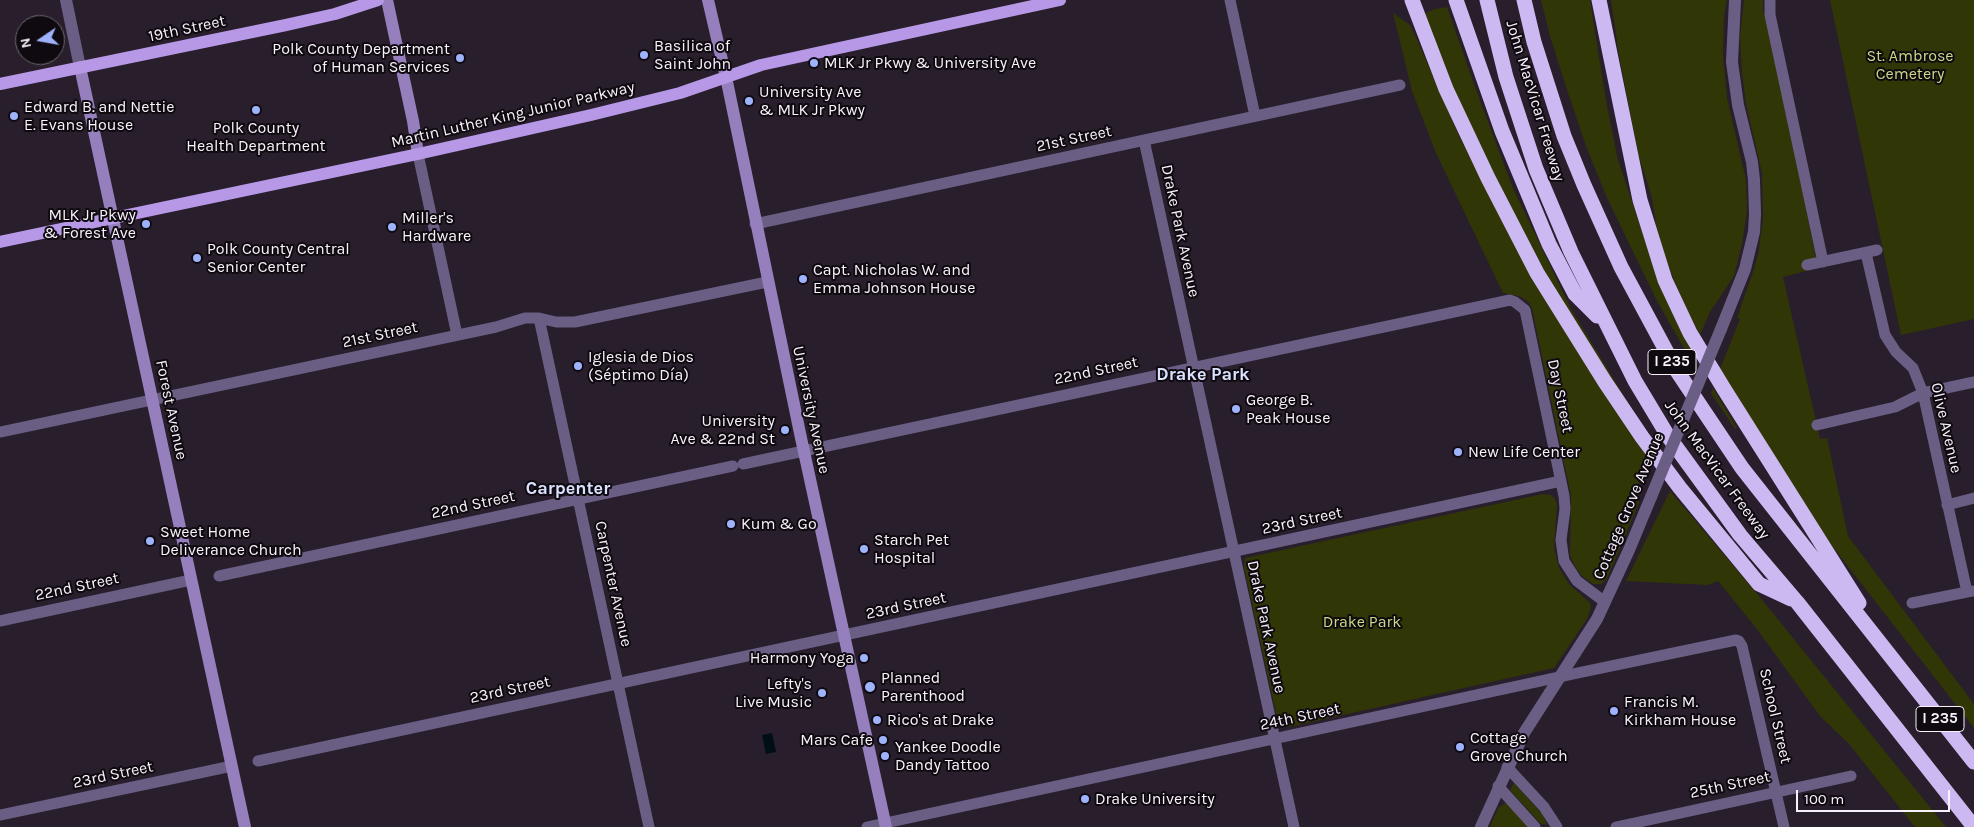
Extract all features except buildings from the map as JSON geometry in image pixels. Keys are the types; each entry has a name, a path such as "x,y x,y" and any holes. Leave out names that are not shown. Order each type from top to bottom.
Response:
{"highway":[{"path":"1412,0 1446,89 1483,170 1537,273 1606,382 1642,437 1680,488 1759,584 1797,602"},
{"path":"1456,0 1502,131 1549,244 1575,294 1606,325"},
{"name":"John MacVicar Freeway","path":"1487,0 1506,77 1536,169 1555,218 1635,381 1668,436 1740,535 1797,602 1974,827"},
{"name":"John MacVicar Freeway","path":"1524,0 1534,42 1564,136 1621,267 1677,371 1742,468 1974,762"},
{"path":"1599,0 1640,200 1653,245 1678,308 1690,333 1752,435 1905,676"}],"main road":[{"name":"19th Street","path":"0,84 286,25 335,14 353,4 378,0"},
{"path":"387,0 414,121 418,154"},
{"name":"University Avenue","path":"708,0 885,825"},
{"name":"Martin Luther King Junior Parkway","path":"0,242 418,154 654,100 761,65 1060,0"},
{"name":"Forest Avenue","path":"80,67 245,827"}],"street":[{"name":"Forest Avenue","path":"66,0 80,67"},
{"path":"1230,0 1255,116"},
{"name":"Cottage Grove Avenue","path":"1481,827 1498,786 1533,717 1584,640 1605,602 1722,329 1745,269 1754,232 1754,180 1738,105 1732,62 1735,0"},
{"path":"1770,0 1770,15 1823,262 1807,266"},
{"name":"21st Street","path":"755,224 1400,85"},
{"name":"Drake Park Avenue","path":"1144,140 1294,827"},
{"path":"418,154 457,335"},
{"name":"Olive Avenue","path":"1823,262 1872,251 1885,335 1892,348 1913,368 1923,393 1947,505 1970,591"},
{"name":"21st Street","path":"0,432 457,335 525,318 539,318 556,322 575,322 768,282"},
{"name":"22nd Street","path":"219,576 1494,302 1510,300 1515,302"},
{"name":"Day Street","path":"1515,302 1525,310 1561,481 1565,509 1561,540 1564,561 1577,581 1605,602"},
{"name":"Carpenter Avenue","path":"539,318 649,827"},
{"path":"1817,425 1895,407 1923,393 1974,382"},
{"name":"23rd Street","path":"258,761 1561,481"},
{"path":"1947,505 1974,498"},
{"name":"22nd Street","path":"0,621 191,580"},
{"path":"1912,603 1970,591"},
{"name":"24th Street","path":"867,827 885,825 1560,677 1739,641"},
{"name":"School Street","path":"1739,641 1784,827"},
{"name":"23rd Street","path":"0,815 232,766"},
{"path":"1507,767 1544,806 1557,827"},
{"name":"25th Street","path":"1616,827 1851,776"},
{"path":"1498,786 1535,827"}],"green space":[{"path":"1541,0 1590,0 1606,101 1618,160 1653,264 1693,351 1690,359 1657,301 1607,198 1586,146 1567,90"},
{"path":"1611,0 1727,0 1724,16 1723,55 1727,98 1746,180 1747,211 1742,244 1734,276 1710,312 1700,335 1684,304 1659,243 1652,198 1638,153 1619,55"},
{"path":"1744,0 1763,0 1763,11 1769,31 1816,258 1803,261 1806,271 1783,277 1820,439 1827,438 1848,536 1974,704 1974,728 1825,537 1719,372 1740,319 1737,318 1758,255 1763,219 1762,173 1746,104 1742,73 1740,37"},
{"name":"St. Ambrose Cemetery","path":"1830,0 1974,0 1974,319 1901,335"},
{"path":"1447,7 1512,186 1571,309 1635,414 1601,364 1554,288 1516,222 1471,131 1423,17 1426,13 1435,9"},
{"path":"1393,13 1410,25 1460,138 1529,272 1649,458 1639,481 1639,503 1607,579 1601,584 1593,584 1582,576 1575,567 1570,555 1571,496 1532,308 1528,301 1519,296 1503,293 1436,153 1412,91"},
{"path":"1713,388 1737,428 1735,429 1711,393"},
{"path":"1670,491 1759,596 1946,827 1915,827 1849,744 1820,716 1757,629 1718,581 1708,585 1626,581"},
{"name":"Drake Park","path":"1543,494 1551,495 1557,504 1554,548 1559,568 1569,584 1590,603 1591,608 1587,619 1554,668 1289,727 1283,726 1278,722 1244,567 1245,558"},
{"path":"1514,783 1543,815 1547,825 1540,823 1510,790"},
{"path":"1505,803 1529,827 1490,827 1498,808"}],"shaded area":[{"path":"772,733 776,752 766,754 762,735"}],"place":[{"name":"Basilica of Saint John","path":"644,55"},
{"name":"Polk County Department of Human Services","path":"460,58"},
{"name":"MLK Jr Pkwy & University Ave","path":"814,63"},
{"name":"University Ave & MLK Jr Pkwy","path":"749,101"},
{"name":"Polk County Health Department","path":"256,110"},
{"name":"Edward B. and Nettie E. Evans House","path":"14,116"},
{"name":"MLK Jr Pkwy & Forest Ave","path":"146,224"},
{"name":"Miller's Hardware","path":"392,227"},
{"name":"Polk County Central Senior Center","path":"197,258"},
{"name":"Capt. Nicholas W. and Emma Johnson House","path":"803,279"},
{"name":"Iglesia de Dios (Séptimo Día)","path":"578,366"},
{"name":"George B. Peak House","path":"1236,409"},
{"name":"University Ave & 22nd St","path":"785,430"},
{"name":"New Life Center","path":"1458,452"},
{"name":"Kum & Go","path":"731,524"},
{"name":"Sweet Home Deliverance Church","path":"150,541"},
{"name":"Starch Pet Hospital","path":"864,549"},
{"name":"Harmony Yoga","path":"864,658"},
{"name":"Planned Parenthood","path":"870,687"},
{"name":"Lefty's Live Music","path":"822,693"},
{"name":"Francis M. Kirkham House","path":"1614,711"},
{"name":"Rico's at Drake","path":"877,720"},
{"name":"Mars Cafe","path":"883,740"},
{"name":"Cottage Grove Church","path":"1460,747"},
{"name":"Yankee Doodle Dandy Tattoo","path":"885,756"},
{"name":"Drake University","path":"1085,799"}],"district":[{"name":"Drake Park","path":"1203,375"},
{"name":"Carpenter","path":"568,489"}]}
